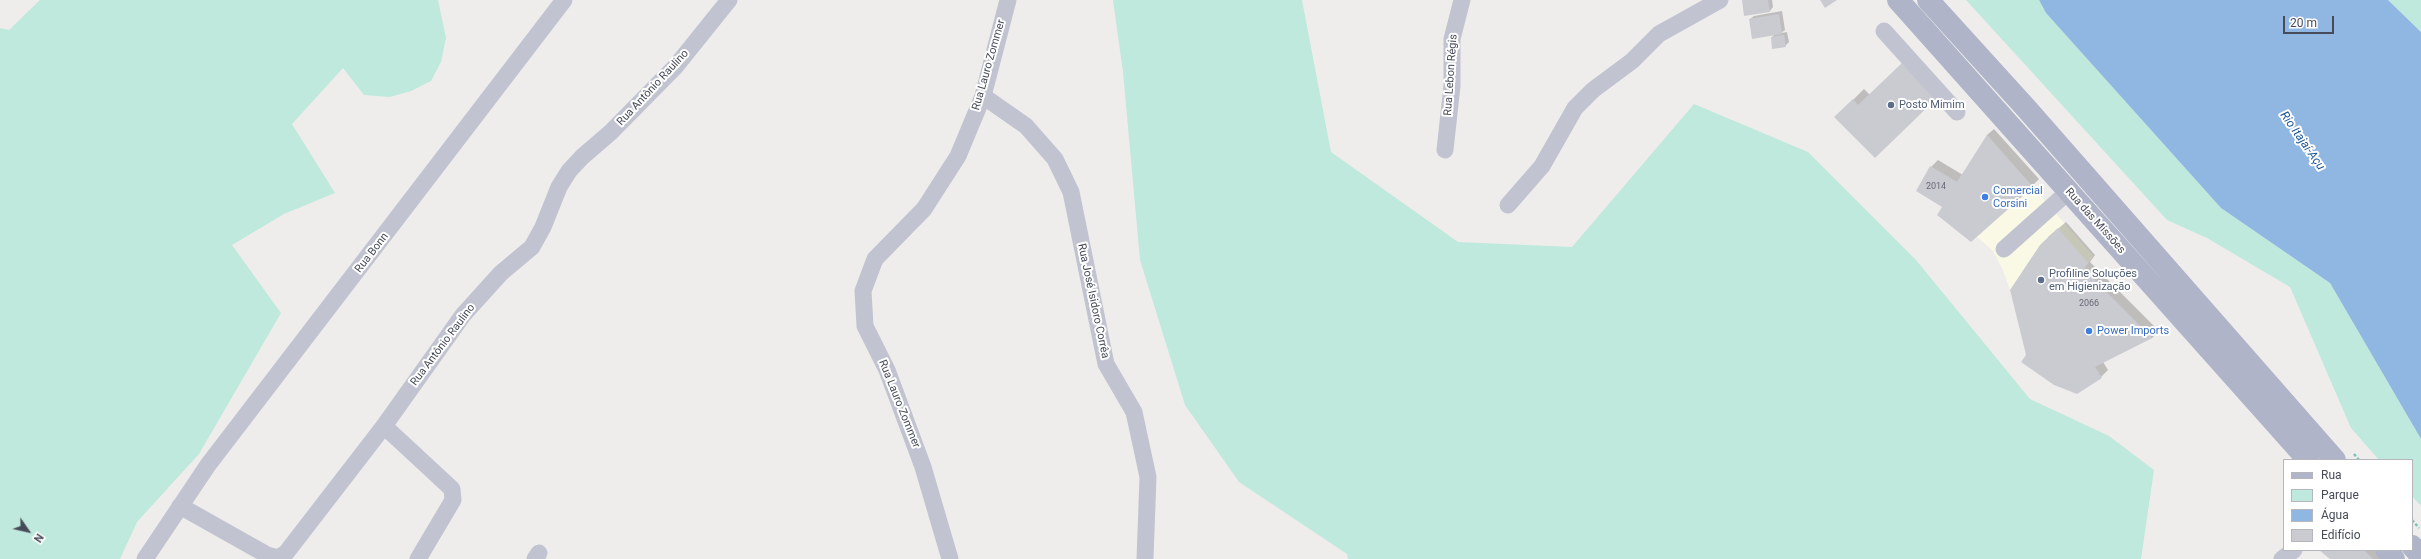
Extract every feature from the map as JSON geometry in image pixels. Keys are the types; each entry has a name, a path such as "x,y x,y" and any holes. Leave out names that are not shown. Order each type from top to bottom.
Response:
{"main road":[{"name":"Rua das Missões","path":"1898,0 2307,459"},
{"name":"Rua das Missões","path":"1928,0 2026,108 2334,459"},
{"path":"2413,547 2421,556"},
{"path":"2387,551 2394,559"}],"street":[{"name":"Rua Bonn","path":"145,559 213,459 564,0"},
{"name":"Rua Antônio Raulino","path":"180,506 278,558 286,554 384,426 463,315 501,273 532,247 544,227 559,187 569,171 582,156 611,132 676,66 729,0"},
{"name":"Rua Lauro Zommer","path":"950,559 924,468 887,370 864,326 863,291 875,259 924,209 958,156 983,96 1008,0"},
{"name":"Rua Lebon Régis","path":"1445,150 1452,86 1452,39 1462,0"},
{"path":"1508,205 1542,166 1575,108 1592,90 1632,61 1660,34 1720,0"},
{"path":"1884,31 1957,112"},
{"name":"Rua José Isidoro Corrêa","path":"983,96 1026,126 1055,159 1071,192 1106,364 1134,412 1148,477 1145,559"},
{"path":"2004,249 2069,191"},
{"path":"384,426 452,489 453,500 418,559"},
{"path":"2282,559 2293,551"}],"path":[{"path":"2413,521 2421,530"}],"shaded area":[{"name":"Profiline Soluções em Higienização","path":"2033,187 2093,256 2026,355 2010,290 2003,270 1993,251 1977,237"}],"green space":[{"path":"40,0 438,0 446,38 441,62 431,81 411,91 390,97 364,95 343,68 292,124 335,193 284,214 232,245 281,313 199,454 137,522 120,559 0,559 0,28 9,30"},
{"path":"1113,0 1302,0 1331,152 1458,242 1572,247 1694,104 1808,152 1916,260 2030,399 2109,436 2154,470 2141,559 1348,559 1347,554 1239,482 1185,405 1140,260 1123,72"},
{"path":"1966,0 2039,0 2046,13 2221,208 2330,283 2421,439 2421,506 2413,497 2413,459 2378,459 2351,428 2290,287 2207,238 2167,220"},
{"path":"2388,0 2421,0 2421,32"}],"water":[{"name":"Rio Itajaí-Açu","path":"2039,0 2388,0 2421,32 2421,439 2330,283 2221,208 2046,13"}],"building":[{"path":"1742,0 1768,0 1770,12 1744,16"},
{"path":"1820,0 1837,0 1825,8"},
{"path":"1779,14 1782,34 1752,39 1749,19"},
{"path":"1784,35 1786,47 1772,49 1771,37"},
{"path":"1902,63 1936,99 1875,158 1834,117 1853,99 1858,105"},
{"name":"Comercial Corsini","path":"1987,135 2033,187 1971,242 1937,215 1942,207 1916,191 1930,166 1957,182"},
{"path":"2058,228 2088,263 2084,269 2152,338 2095,367 2102,378 2077,394 2054,385 2021,362 2026,355 2010,290 2040,245"},
{"path":"2320,551 2365,551 2373,559 2330,559"}],"place":[{"name":"Posto Mimim","path":"1891,105"},
{"name":"Comercial Corsini","path":"1985,197"},
{"name":"Profiline Soluções em Higienização","path":"2041,280"},
{"name":"Power Imports","path":"2089,331"}]}
